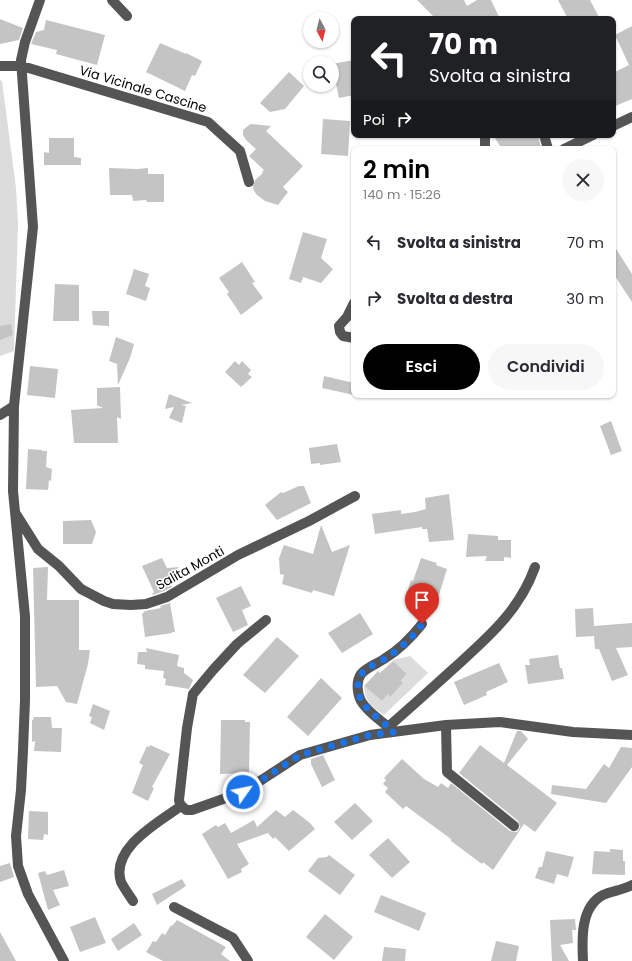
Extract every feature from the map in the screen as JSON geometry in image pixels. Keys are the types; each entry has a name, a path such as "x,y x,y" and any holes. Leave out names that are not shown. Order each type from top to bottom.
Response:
{"street":[{"path":"40,0 22,54 33,227 14,406 13,491 24,616 25,700 21,790 16,836 18,866 30,901 64,961"},
{"path":"112,0 127,16"},
{"name":"Via Vicinale Cascine","path":"0,66 22,66 208,122 240,151 249,182"},
{"path":"616,125 632,117"},
{"path":"570,146 588,138"},
{"path":"351,308 339,326 340,332 343,336 351,337"},
{"path":"0,415 14,406"},
{"name":"Salita Monti","path":"14,512 38,549 59,566 81,589 104,601 113,604 132,606 146,604 167,597 238,555 309,521 356,496"},
{"path":"391,729 496,629 519,600 530,581 535,567"},
{"path":"266,620 237,644 212,670 193,694 187,728 179,800 181,806 186,810 192,810 243,792 300,755 391,729 500,722 574,732 632,736"},
{"path":"391,729 369,710 361,700 358,684 361,675 364,672 402,646 422,624"},
{"path":"446,725 447,772 514,826"},
{"path":"133,901 122,882 120,872 121,861 125,852 149,829 181,806"},
{"path":"583,961 582,946 584,926 586,917 591,907 597,899 603,895 632,885"},
{"path":"174,907 233,938 248,961"}],"shaded area":[{"path":"0,80 2,81 16,188 18,224 14,351 0,356"},
{"path":"410,656 428,673 384,715 367,700 364,686 382,701 388,694 390,696 407,674 392,660"}],"building":[{"path":"417,0 464,0 467,6 477,0 491,0 499,16 433,16"},
{"path":"558,0 590,0 598,16 566,16"},
{"path":"0,19 23,28 19,40 0,44"},
{"path":"46,20 105,35 97,65 56,54 57,50 31,44 36,32 44,30"},
{"path":"632,26 632,99 616,106 616,72 629,65 616,34"},
{"path":"160,43 202,61 195,76 192,75 185,91 146,72"},
{"path":"351,61 351,96 339,98 338,92 339,92 339,63"},
{"path":"289,72 303,85 303,87 285,109 270,112 260,103"},
{"path":"323,119 350,121 348,156 321,154"},
{"path":"251,124 271,126 266,131 303,166 283,187 288,192 278,205 265,201 254,191 253,187 255,180 263,173 262,172 264,170 249,156 256,149 246,140 243,135 243,130"},
{"path":"49,138 74,138 74,157 81,158 81,165 44,165 44,152 49,153"},
{"path":"495,138 539,138 541,146 500,146"},
{"path":"109,168 148,168 148,174 164,174 164,202 147,202 146,200 133,201 132,195 110,195"},
{"path":"303,232 327,239 321,258 333,269 321,283 303,277 301,283 289,279"},
{"path":"616,249 632,274 632,302 616,278"},
{"path":"242,262 255,282 252,283 263,298 241,315 227,294 229,292 219,278"},
{"path":"134,269 149,274 145,286 150,288 146,301 126,294"},
{"path":"55,284 79,285 79,321 53,321"},
{"path":"92,311 109,311 109,326 93,325"},
{"path":"11,324 13,335 0,340 0,326"},
{"path":"116,337 134,344 130,358 118,385 117,364 109,361"},
{"path":"235,361 239,365 242,361 251,370 248,374 252,377 241,387 225,372"},
{"path":"30,366 58,369 55,398 27,395"},
{"path":"324,376 351,382 351,394 322,388"},
{"path":"120,387 121,419 117,417 118,443 74,443 71,410 103,408 97,405 97,388"},
{"path":"169,394 192,403 181,405 186,406 182,423 169,418 174,407 165,409"},
{"path":"611,421 622,451 611,455 600,426"},
{"path":"337,444 341,462 320,465 320,463 311,464 309,448"},
{"path":"28,449 47,451 46,467 52,469 51,481 49,480 48,490 26,489"},
{"path":"299,486 304,486 311,503 277,520 265,505 281,492 283,493"},
{"path":"449,494 454,540 429,542 427,529 422,529 422,527 375,534 372,514 401,510 401,514 415,512 426,509 425,498"},
{"path":"91,520 96,532 92,544 63,544 63,521"},
{"path":"321,525 332,552 350,545 334,596 313,590 312,593 282,584 284,575 280,574 279,558 284,545 313,554"},
{"path":"468,534 498,536 498,540 511,540 511,558 504,557 504,561 485,561 487,556 466,557"},
{"path":"162,558 167,568 179,567 170,576 174,583 171,585 172,587 153,595 152,594 154,592 142,566"},
{"path":"421,558 437,563 436,565 447,569 439,595 436,595 432,607 405,599 411,580 413,581"},
{"path":"48,567 47,600 79,600 79,650 90,650 88,664 77,704 66,702 57,686 36,687 33,568"},
{"path":"241,586 251,606 242,610 248,625 233,632 216,598"},
{"path":"170,603 175,632 145,637 142,614 145,611 161,608 160,606"},
{"path":"593,608 594,626 632,623 632,647 616,648 628,675 612,681 599,649 595,649 594,636 576,637 575,609"},
{"path":"360,613 373,634 342,653 328,633"},
{"path":"277,637 299,656 265,693 243,675"},
{"path":"146,648 179,655 177,666 184,668 184,673 193,680 189,689 165,685 166,679 163,678 164,671 145,669 145,665 137,664 138,652 147,652"},
{"path":"558,655 560,668 562,668 564,679 528,684 525,665 530,665 529,659"},
{"path":"393,661 407,674 401,681 403,683 390,697 388,694 382,701 364,686 378,671 380,673"},
{"path":"499,663 508,682 486,692 487,695 464,705 454,682"},
{"path":"321,678 342,698 308,736 287,717"},
{"path":"93,704 110,711 104,730 90,723 92,717 89,716"},
{"path":"34,717 51,717 52,728 62,728 61,752 34,751 35,741 32,742 32,720"},
{"path":"221,720 245,720 245,722 250,722 249,773 220,774"},
{"path":"517,731 521,731 528,739 507,765 557,803 535,832 524,824 493,870 483,862 482,864 406,806 403,809 385,792 388,788 383,784 386,780 384,778 402,759 424,779 438,787 441,783 448,788 451,783 510,831 517,832 520,827 518,821 459,773 480,745 504,763"},
{"path":"150,745 170,754 152,787 154,788 148,801 132,793 143,765 139,763 147,746 149,747"},
{"path":"621,747 632,748 632,767 606,803 551,794 552,785 586,789 604,764 609,768"},
{"path":"323,755 335,780 322,787 311,764 311,759"},
{"path":"355,803 373,821 352,840 334,822"},
{"path":"276,810 285,817 293,810 310,823 315,829 289,851 275,837 273,839 268,833 237,844 249,864 241,869 242,872 228,879 202,834 216,825 218,827 225,823 231,833 254,820 257,827"},
{"path":"29,811 48,812 48,835 44,834 43,840 28,839"},
{"path":"388,838 410,862 392,878 369,855"},
{"path":"610,849 623,850 625,875 592,874 594,851 610,852"},
{"path":"546,851 574,857 568,877 557,874 554,884 535,878 539,867 542,867"},
{"path":"329,855 355,875 340,895 308,871 318,858 327,857"},
{"path":"10,863 14,877 0,882 0,866"},
{"path":"64,870 69,886 53,890 60,905 48,910 38,873 45,871 47,875"},
{"path":"182,879 186,886 157,905 152,894"},
{"path":"381,895 426,913 419,931 374,912"},
{"path":"325,914 353,937 334,960 306,937"},
{"path":"95,917 106,943 80,952 70,927"},
{"path":"575,919 576,930 572,930 573,943 560,945 569,961 552,961 550,920"},
{"path":"177,920 226,947 221,954 230,961 163,961 146,952 153,941 156,942 162,933 165,935 171,925 172,926"},
{"path":"134,923 142,935 118,951 111,939"},
{"path":"0,932 16,961 0,961"},
{"path":"496,941 519,946 516,961 491,961"},
{"path":"384,947 406,949 405,961 382,961"}],"route":[{"path":"243,792 300,755 370,735 394,732 369,710 361,700 358,684 361,675 368,668 398,650 422,624"}]}
